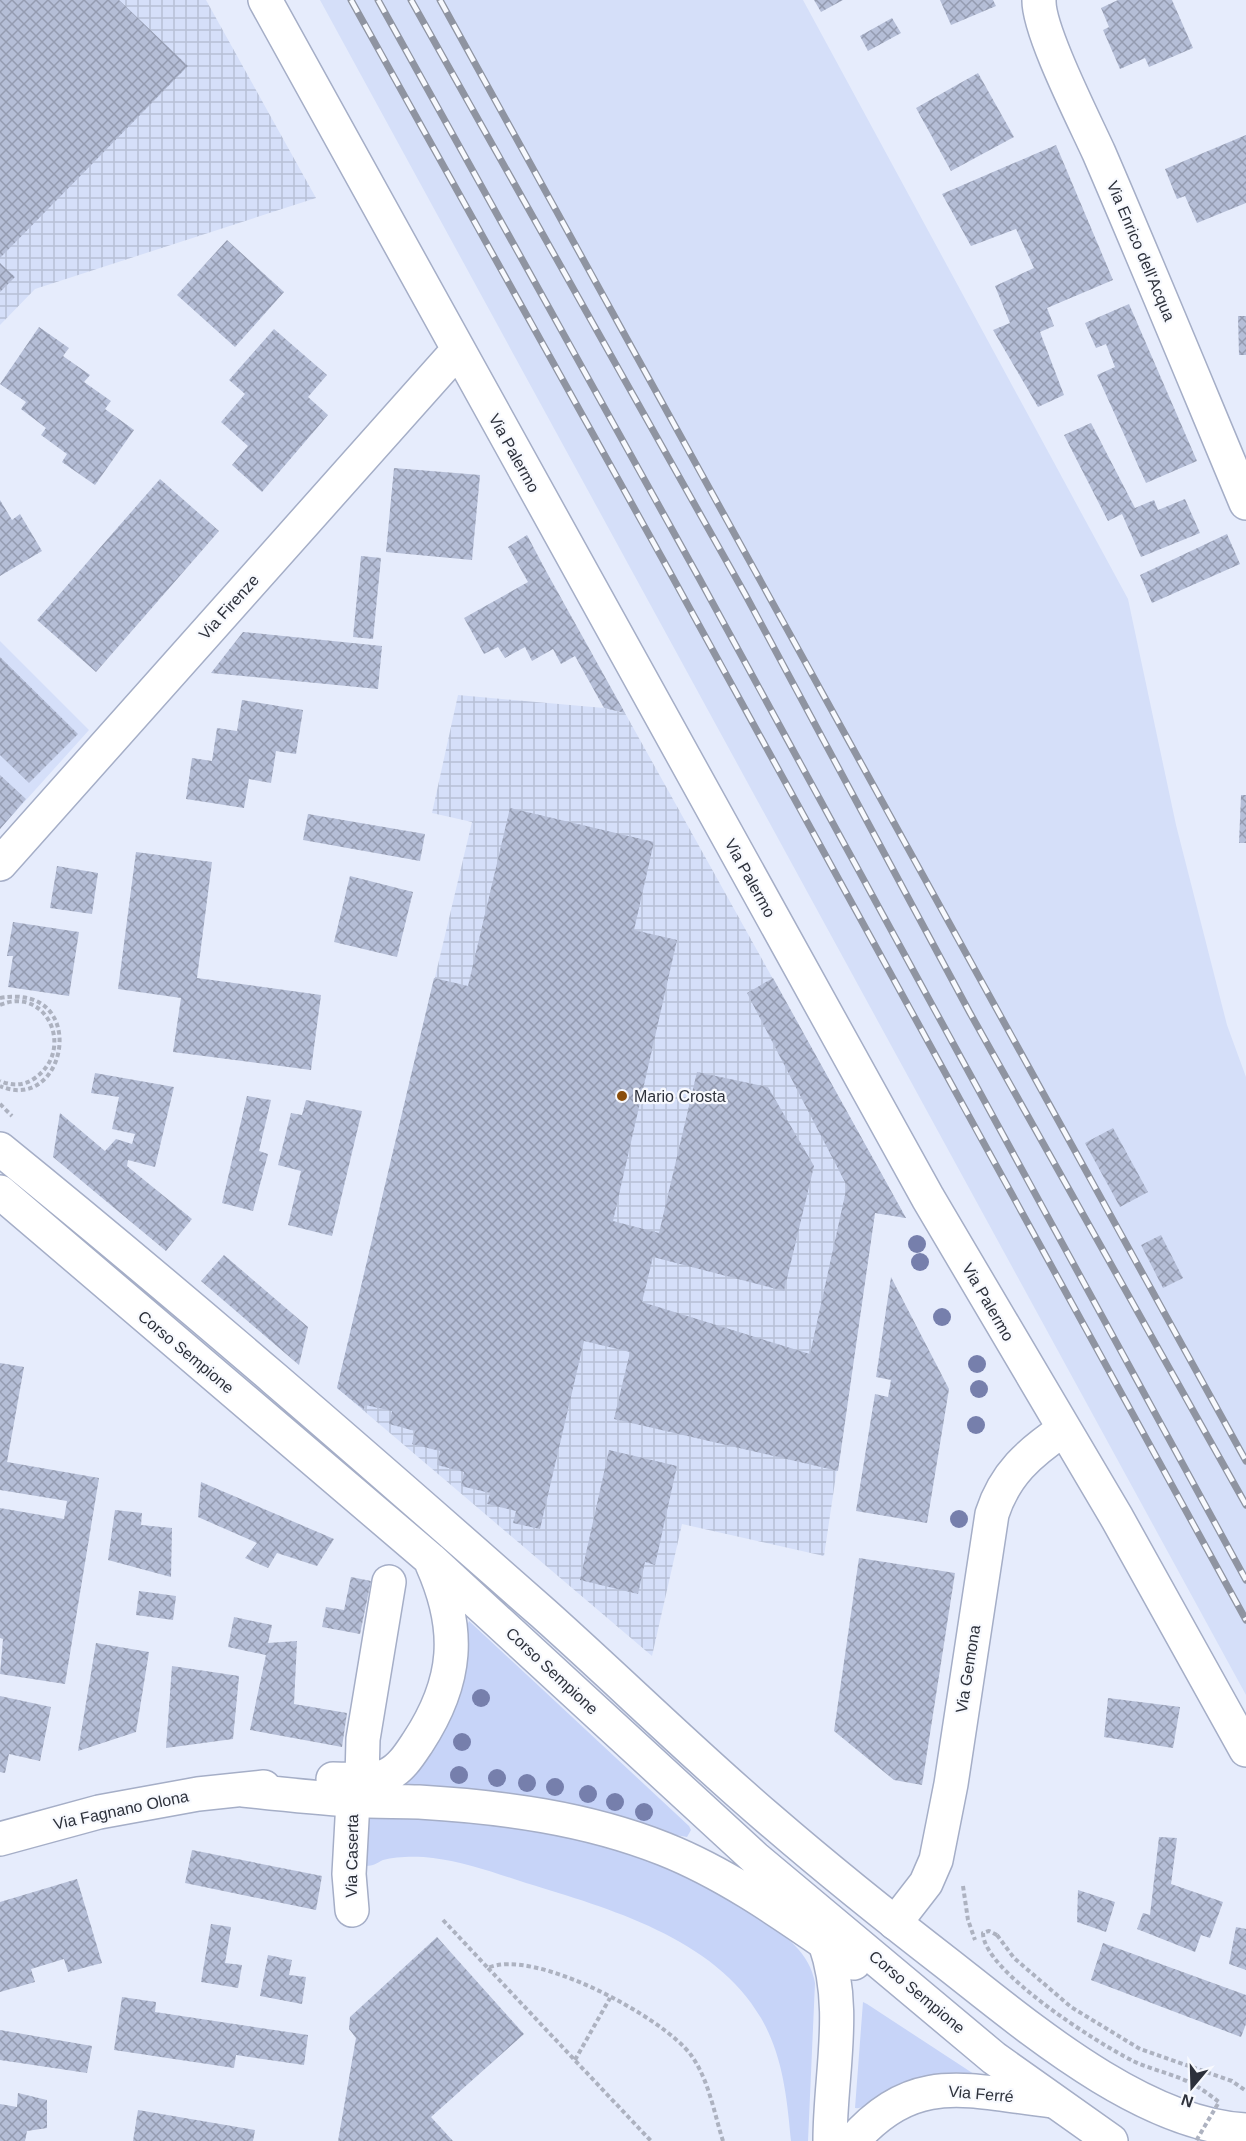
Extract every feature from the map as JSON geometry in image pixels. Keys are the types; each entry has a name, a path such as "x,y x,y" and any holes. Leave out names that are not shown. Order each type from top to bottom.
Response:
{"main road":[{"name":"Via Palermo","path":"265,0 928,1198 1117,1518 1246,1750"},
{"name":"Via Enrico dell'Acqua","path":"1039,0 1041,18 1052,45 1139,244 1235,449 1246,502"},
{"name":"Via Firenze","path":"0,864 458,350"},
{"path":"0,1149 250,1359 543,1614 767,1817 895,1923 1010,2013 1115,2084 1164,2111 1221,2129 1246,2130"},
{"name":"Corso Sempione","path":"0,1192 48,1236 430,1559 716,1824 994,2058 1111,2141"},
{"path":"0,1209 48,1236"},
{"name":"Via Gemona","path":"895,1923 926,1883 936,1860 995,1505 1017,1466 1028,1454 1063,1430"},
{"path":"358,1790 401,1766 428,1726 448,1677 453,1643 452,1620 430,1559"},
{"name":"Via Caserta","path":"352,1910 349,1874 363,1739 389,1582"},
{"name":"Via Fagnano Olona","path":"0,1839 99,1812 198,1794 243,1790 358,1790"},
{"path":"358,1790 419,1802 531,1813 627,1836 664,1849 705,1868 825,1943 994,2058"},
{"path":"825,1943 834,1967 837,1998 830,2141"},
{"name":"Via Ferré","path":"853,2141 885,2110 910,2096 924,2092 961,2091 1053,2101"}],"path":[{"path":"0,998 22,996 48,1010 56,1020 61,1043 53,1068 33,1087 20,1090 0,1086"},
{"path":"0,1005 12,1002 34,1005 47,1017 56,1041 49,1064 39,1075 20,1085 0,1081"},
{"path":"962,1875 968,1920 978,1948"},
{"path":"443,1920 651,2141"},
{"path":"1196,2141 1220,2102 1192,2084 1133,2061 1062,2019 996,1962 983,1943 983,1934 989,1930 997,1935 1014,1958 1071,2007 1140,2049 1232,2082 1246,2091"},
{"path":"488,1968 507,1963 538,1968 569,1978 610,1998 675,2038 691,2056 703,2078 723,2141"},
{"path":"1016,1990 1044,2012"},
{"path":"575,2061 610,1998"},
{"path":"1206,2099 1226,2102"}],"shaded area":[{"path":"0,0 206,0 316,198 35,289 0,325"},
{"path":"320,0 803,0 1128,599 1176,825 1227,1025 1246,1077 1246,1695"},
{"path":"0,641 89,730 0,829"},
{"name":"Mario Crosta","path":"458,695 604,708 625,713 906,1218 875,1213 824,1556 682,1524 652,1656 337,1388 472,822 432,813"},
{"path":"469,1621 689,1826 691,1830 687,1837 408,1787 406,1780"},
{"path":"366,1811 519,1828 614,1849 707,1887 783,1935 807,1960 815,1983 808,2141 791,2141 786,2093 779,2062 761,2018 741,1990 716,1967 688,1947 624,1916 591,1903 480,1868 427,1857 401,1857 366,1866 362,1862"},
{"path":"863,2002 980,2078 935,2079 902,2084 887,2090 868,2104 855,2108"}],"building":[{"path":"0,0 119,0 188,66 0,258"},
{"path":"814,0 843,0 821,12"},
{"path":"940,0 993,0 996,6 951,25"},
{"path":"1118,0 1172,0 1193,48 1149,67 1145,58 1120,69 1103,30 1109,27 1101,8"},
{"path":"892,18 901,33 868,51 860,36"},
{"path":"978,73 1014,137 951,171 916,108"},
{"path":"1246,135 1246,203 1197,223 1185,196 1177,199 1165,169"},
{"path":"1056,145 1113,280 1047,308 1054,326 1040,332 1064,395 1038,407 993,330 1010,323 995,286 1034,268 1016,229 971,246 942,194"},
{"path":"227,240 284,292 235,347 177,295"},
{"path":"0,263 15,277 0,292"},
{"path":"1129,304 1197,461 1146,483 1097,375 1115,367 1106,344 1096,348 1085,323"},
{"path":"1238,316 1246,316 1246,355 1239,355"},
{"path":"39,327 69,348 63,356 90,375 84,382 111,401 105,409 134,430 95,485 62,462 67,454 41,435 46,428 21,409 26,402 0,384"},
{"path":"274,329 327,375 308,397 328,415 262,492 232,465 248,446 221,422 245,394 229,380"},
{"path":"1091,423 1135,508 1154,500 1158,510 1185,499 1200,533 1141,557 1122,514 1108,521 1064,435"},
{"path":"394,468 480,475 472,560 386,552"},
{"path":"160,479 219,531 96,672 37,620"},
{"path":"0,500 12,520 20,514 42,551 0,576"},
{"path":"1227,534 1240,564 1152,603 1140,575"},
{"path":"527,535 625,713 604,708 575,656 561,664 553,649 532,661 525,647 505,658 498,647 484,654 464,618 528,582 508,547"},
{"path":"361,556 381,558 373,639 353,637"},
{"path":"243,632 382,646 378,689 211,673"},
{"path":"0,657 78,734 29,783 0,755"},
{"path":"242,700 303,710 296,754 276,751 271,783 249,779 244,808 186,799 192,758 212,761 217,728 237,731"},
{"path":"0,775 26,799 0,829"},
{"path":"1241,795 1246,795 1246,843 1239,843"},
{"name":"Mario Crosta","path":"510,808 654,842 634,930 677,940 613,1221 659,1233 697,1072 768,1087 814,1166 784,1291 653,1257 642,1302 810,1354 847,1186 747,993 773,978 906,1218 875,1213 838,1471 614,1419 630,1352 584,1341 540,1529 513,1523 516,1511 487,1504 490,1493 461,1486 464,1472 437,1465 440,1451 412,1444 415,1431 389,1424 392,1411 365,1405 364,1410 337,1388 434,978 468,986"},
{"path":"308,814 425,834 420,861 303,840"},
{"path":"136,852 212,862 197,978 321,995 311,1070 173,1052 181,998 118,989"},
{"path":"57,866 98,873 92,914 50,908"},
{"path":"350,876 413,892 397,957 334,942"},
{"path":"13,922 79,932 69,996 8,987 13,956 7,956"},
{"path":"95,1073 174,1087 155,1167 128,1160 127,1166 192,1219 166,1251 53,1157 60,1113 105,1151 116,1139 132,1144 135,1134 112,1129 119,1097 91,1093"},
{"path":"247,1096 271,1100 259,1151 268,1154 253,1211 222,1203"},
{"path":"306,1100 362,1111 332,1236 288,1225 301,1171 278,1165 291,1113 302,1115"},
{"path":"1113,1128 1148,1192 1120,1207 1085,1143"},
{"path":"1161,1235 1183,1278 1163,1288 1141,1245"},
{"path":"224,1255 308,1327 299,1365 201,1281"},
{"path":"891,1277 949,1389 927,1523 856,1511 875,1394 888,1397 891,1380 876,1377"},
{"path":"0,1363 24,1367 7,1462 99,1478 65,1684 0,1674 3,1639 0,1638 0,1508 64,1519 67,1501 0,1490"},
{"path":"609,1450 677,1466 655,1565 645,1562 638,1594 580,1580"},
{"path":"201,1482 334,1539 317,1566 277,1553 268,1568 245,1558 257,1543 198,1517"},
{"path":"115,1510 142,1513 141,1525 172,1528 171,1577 108,1560"},
{"path":"859,1558 955,1573 922,1785 894,1780 834,1731"},
{"path":"351,1577 371,1581 360,1634 322,1627 326,1607 344,1610"},
{"path":"139,1591 176,1596 173,1620 136,1615"},
{"path":"234,1617 272,1625 268,1643 297,1641 294,1704 347,1713 342,1747 250,1730 266,1655 228,1647"},
{"path":"96,1643 149,1652 136,1732 78,1751"},
{"path":"172,1666 239,1676 233,1739 166,1748"},
{"path":"0,1696 51,1707 40,1761 9,1754 5,1773 0,1772"},
{"path":"1108,1698 1180,1707 1173,1748 1104,1737"},
{"path":"1159,1837 1177,1838 1171,1884 1223,1902 1210,1938 1201,1935 1195,1952 1137,1929 1143,1913 1150,1915"},
{"path":"192,1850 322,1876 316,1910 185,1883"},
{"path":"77,1879 102,1963 68,1972 64,1959 31,1969 35,1982 0,1992 0,1902"},
{"path":"1078,1890 1115,1902 1106,1932 1077,1922"},
{"path":"211,1924 231,1927 225,1963 242,1965 238,1988 201,1982"},
{"path":"1236,1927 1246,1929 1246,1970 1229,1964"},
{"path":"437,1937 524,2034 431,2117 453,2141 338,2141 356,2038 349,2029 350,2017"},
{"path":"1103,1943 1246,1995 1246,2024 1241,2037 1091,1980"},
{"path":"268,1955 292,1960 289,1975 306,1977 302,2004 260,1996"},
{"path":"122,1997 156,2002 155,2012 308,2035 304,2065 236,2055 234,2068 114,2050"},
{"path":"0,2030 92,2046 87,2073 0,2060"},
{"path":"18,2093 47,2100 47,2128 27,2131 25,2141 0,2141 0,2104 17,2107"},
{"path":"138,2110 255,2130 253,2141 133,2141"}],"railway":[{"path":"351,0 667,567 1246,1620"},
{"path":"378,0 699,578 1246,1580"},
{"path":"411,0 745,594 970,1013 1246,1505"},
{"path":"440,0 1246,1461"}],"place":[{"name":"Mario Crosta","path":"622,1096"}]}
